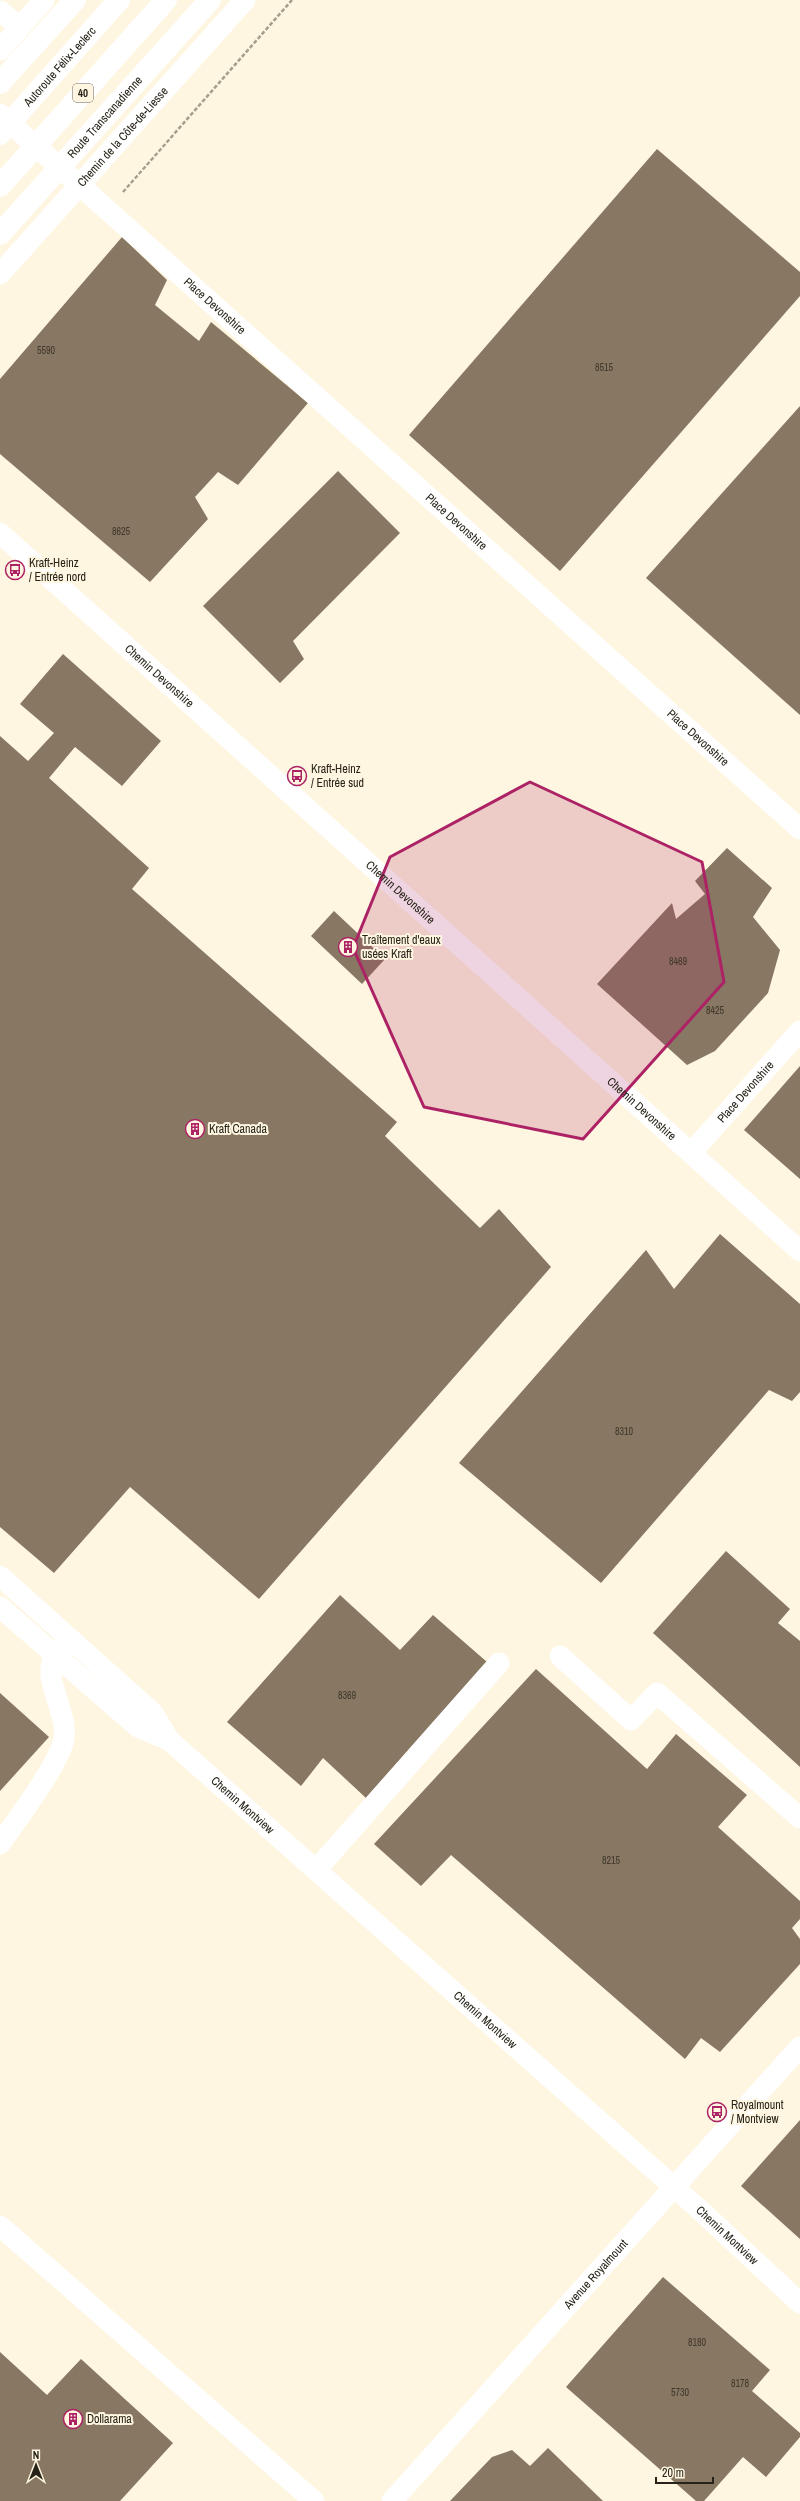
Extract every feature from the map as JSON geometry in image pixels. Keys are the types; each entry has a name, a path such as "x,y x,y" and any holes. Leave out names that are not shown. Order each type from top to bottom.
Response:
{"main road":[{"path":"0,83 75,0"},
{"name":"Autoroute Félix-Leclerc","path":"0,134 119,0"},
{"name":"40","path":"0,186 166,0"},
{"name":"Route Transcanadienne","path":"0,234 210,0"}],"street":[{"path":"15,0 0,11 20,27"},
{"path":"0,50 44,0"},
{"name":"Chemin de la Côte-de-Liesse","path":"0,274 246,0"},
{"path":"0,114 80,184"},
{"name":"Place Devonshire","path":"80,184 800,829"},
{"name":"Chemin Devonshire","path":"0,533 800,1252"},
{"name":"Place Devonshire","path":"691,1153 800,1031"},
{"path":"0,1576 63,1647"},
{"path":"0,1591 63,1647"},
{"path":"0,1607 63,1647"},
{"path":"0,1844 54,1763 63,1743 64,1728 51,1670 63,1647"},
{"name":"Chemin Montview","path":"63,1647 153,1713 169,1740 674,2187 800,2303"},
{"path":"560,1656 631,1720 657,1693 800,1818"},
{"path":"316,1870 499,1664"},
{"name":"Avenue Royalmount","path":"392,2501 800,2047"},
{"path":"0,2226 314,2501"}],"path":[{"path":"123,192 292,0"}],"highlighted area":[{"path":"530,782 702,862 724,982 583,1139 424,1107 353,948 390,857"}],"building":[{"path":"657,149 800,272 800,296 560,571 409,435"},
{"path":"122,237 167,280 155,305 199,341 211,322 308,403 238,485 218,472 195,497 208,519 150,582 0,454 0,379"},
{"path":"800,406 800,715 646,578"},
{"path":"338,471 400,533 293,641 304,659 280,683 203,606"},
{"name":"Kraft Canada","path":"63,654 161,741 122,786 75,747 49,778 149,868 132,889 397,1122 385,1136 480,1228 499,1209 551,1267 259,1599 130,1487 54,1573 0,1527 0,736 28,761 54,733 20,704"},
{"path":"727,848 772,888 753,917 780,950 768,993 715,1051 687,1065 597,984 672,903 676,919 705,894 695,881"},
{"name":"Traîtement d'eaux usées Kraft","path":"334,911 385,959 362,984 311,936"},
{"path":"800,1066 800,1179 744,1130"},
{"path":"720,1234 800,1304 800,1392 792,1401 769,1390 601,1583 459,1463 646,1250 674,1289"},
{"path":"726,1551 790,1609 778,1623 800,1641 800,1767 653,1633"},
{"path":"340,1595 400,1650 433,1615 487,1662 366,1798 323,1758 301,1786 227,1722"},
{"path":"536,1669 647,1769 676,1734 747,1795 718,1827 800,1901 800,1919 792,1928 800,1939 800,1964 720,2052 701,2038 685,2059 451,1855 421,1886 374,1844"},
{"path":"0,1693 49,1737 0,1791"},
{"path":"800,2120 800,2239 741,2186"},
{"path":"663,2277 770,2370 752,2391 800,2433 800,2437 766,2477 743,2457 704,2501 696,2501 566,2387"},
{"name":"Dollarama","path":"0,2352 47,2395 81,2359 173,2443 120,2501 0,2501"},
{"path":"548,2448 603,2501 450,2501 492,2457 512,2450 530,2466"}],"place":[{"name":"Kraft-Heinz / Entrée nord","path":"15,570"},
{"name":"Kraft-Heinz / Entrée sud","path":"297,776"},
{"name":"Traîtement d'eaux usées Kraft","path":"348,947"},
{"name":"Kraft Canada","path":"195,1129"},
{"name":"Royalmount / Montview","path":"717,2112"},
{"name":"Dollarama","path":"73,2419"}]}
